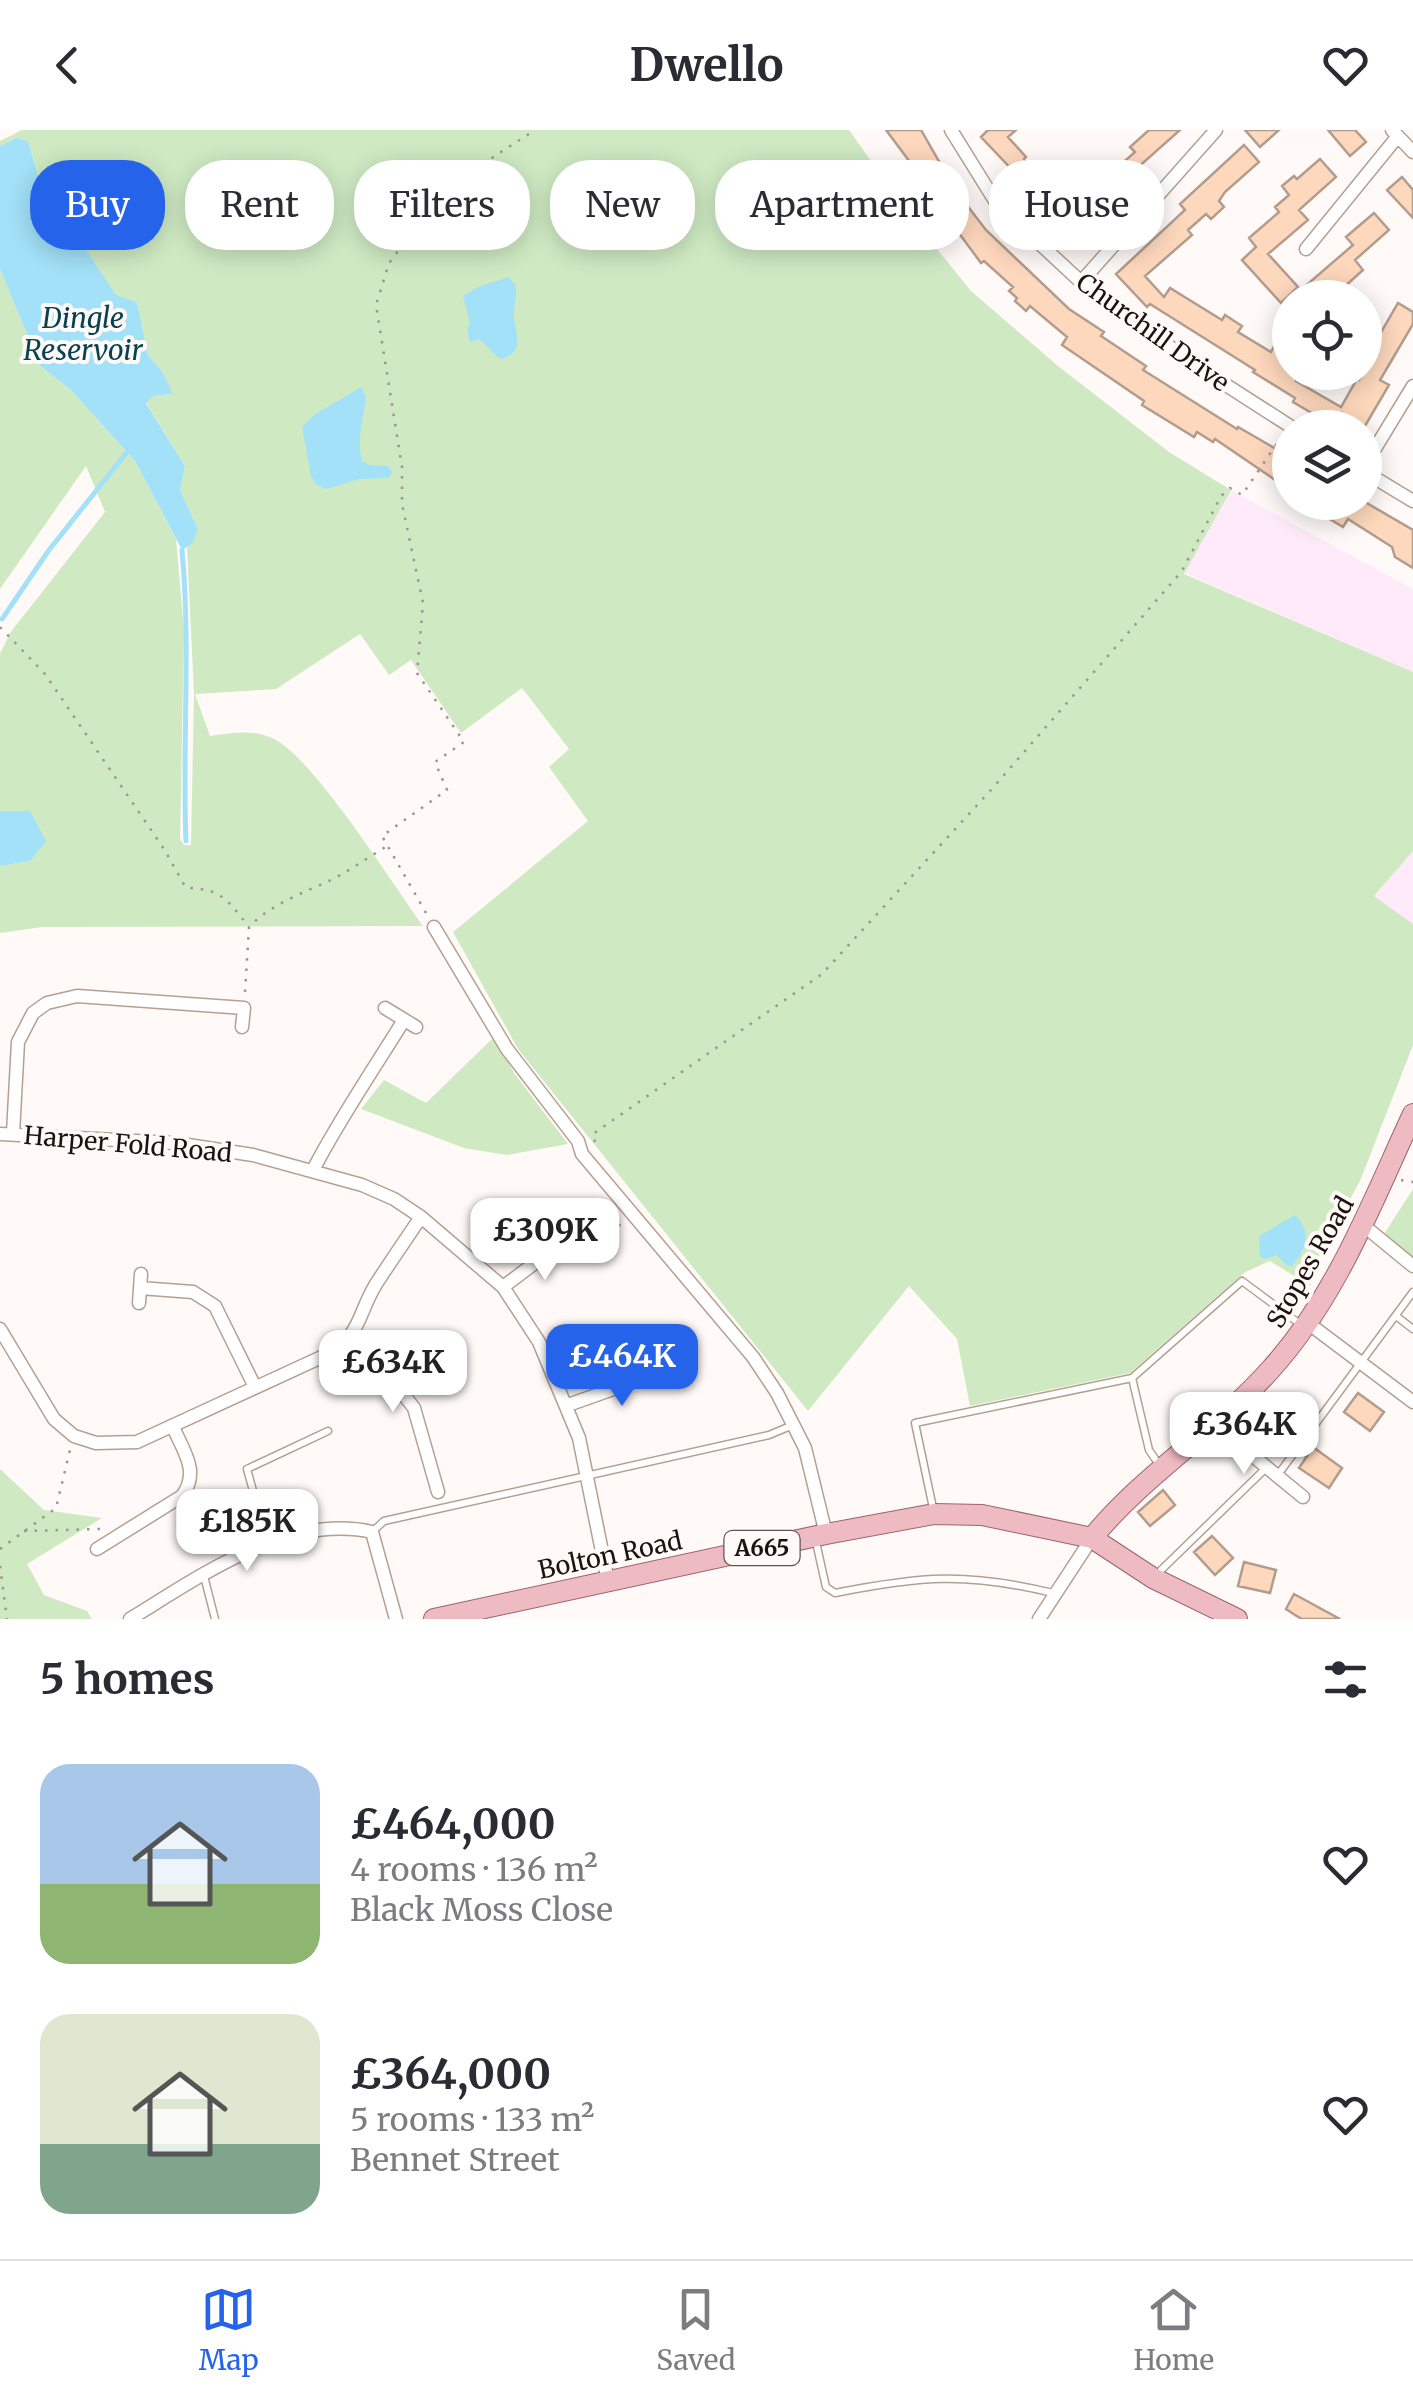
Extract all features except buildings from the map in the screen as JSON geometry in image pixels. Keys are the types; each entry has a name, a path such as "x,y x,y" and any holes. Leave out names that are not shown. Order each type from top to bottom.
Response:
{"main road":[{"name":"Stopes Road","path":"1092,1538 1121,1504 1270,1371 1306,1325 1363,1226 1413,1114"},
{"name":"Bolton Road","path":"434,1619 465,1616 608,1581 934,1514 982,1515 1092,1538"},
{"name":"A665","path":"1092,1538 1153,1578 1236,1619"}],"street":[{"name":"Churchill Drive","path":"950,130 997,204 1082,282 1272,414"},
{"path":"1082,282 1216,130"},
{"path":"1306,249 1395,133 1413,152"},
{"path":"1382,440 1413,386"},
{"path":"1382,480 1413,500"},
{"path":"434,927 507,1049 578,1142 582,1154 753,1357 794,1424 804,1448 820,1535"},
{"path":"7,1133 18,1042 33,1013 47,1003 77,996 244,1008 242,1027"},
{"path":"313,1170 344,1112 410,1024 384,1008"},
{"name":"Harper Fold Road","path":"7,1133 175,1142 253,1155 378,1192 422,1216 504,1288 539,1342 568,1405 588,1476 608,1581"},
{"path":"0,1328 54,1420 74,1436 96,1443 136,1442 326,1355 347,1341 374,1288 422,1216"},
{"path":"1363,1226 1413,1266"},
{"path":"504,1288 564,1249 550,1230"},
{"path":"140,1288 193,1292 215,1306 255,1388"},
{"path":"1306,1325 1413,1402"},
{"path":"347,1341 405,1394 421,1425 440,1482"},
{"path":"642,1361 647,1378"},
{"path":"568,1405 661,1372"},
{"path":"1214,1424 1303,1497"},
{"path":"103,1539 182,1496 192,1483 191,1469 173,1427"},
{"path":"130,1619 262,1544 337,1526 372,1532 396,1619"},
{"path":"1039,1619 1092,1538"}],"lane":[{"path":"934,1514 916,1423 1132,1378 1242,1281 1306,1325"},
{"path":"1153,1578 1272,1472 1361,1364 1413,1292"},
{"path":"1396,1316 1413,1329"},
{"path":"1132,1378 1148,1450 1162,1469"},
{"path":"372,1532 384,1521 769,1435 794,1424"},
{"path":"262,1544 263,1526 248,1469 328,1431"},
{"path":"820,1535 830,1591 835,1593 902,1580 954,1577 1055,1594"},
{"path":"204,1574 215,1619"}],"path":[{"path":"434,927 382,836 447,790 435,762 464,742 417,673 423,603 402,504 402,467 376,305 389,263 431,208 460,178 535,130"},
{"path":"582,1154 595,1144 594,1134 822,974 991,790 1182,571 1221,496 1230,488 1242,496 1272,453"},
{"path":"0,628 45,674 186,888 210,888 219,893 250,926"},
{"path":"244,1008 250,926 273,907 336,878 388,846"},
{"path":"564,1249 595,1246 632,1216"},
{"path":"0,1549 56,1508 74,1436"},
{"path":"24,1531 103,1539"},
{"path":"0,1566 7,1619"}],"shaded area":[{"path":"1231,490 1272,512 1272,520 1286,520 1413,589 1413,672 1184,573"},
{"path":"1413,851 1413,924 1374,896"}],"green space":[{"path":"22,130 849,130 870,160 715,160 715,250 938,250 971,291 1058,366 1169,452 1231,490 1184,574 1413,672 1413,851 1374,896 1413,924 1413,1045 1360,1181 1324,1247 1310,1286 1270,1261 1245,1272 1130,1373 970,1406 957,1339 909,1286 808,1411 518,1049 453,932 588,821 549,767 569,749 522,688 461,733 411,660 389,675 360,634 276,689 195,694 210,736 241,732 264,735 288,749 308,768 423,926 42,927 0,933 0,866 30,861 0,811 0,654 10,633 105,512 86,466 0,589 0,269 40,366 71,390 135,461 176,539 184,631 180,839 184,845 191,845 194,694 187,547 192,544 197,527 180,490 185,466 146,402 153,396 172,394 162,371 148,355 137,302 116,296 86,250 165,250 165,160 34,160 28,141 16,138 0,146 0,141"},
{"path":"494,1037 514,1073 568,1144 507,1155 464,1148 361,1109 384,1080 426,1103"},
{"path":"1413,1189 1413,1261 1382,1237"},
{"path":"0,1469 44,1510 102,1518 27,1564 44,1595 87,1611 92,1619 0,1619"}],"water":[{"name":"Dingle Reservoir","path":"16,138 28,141 34,160 30,160 30,250 86,250 116,295 137,302 148,355 162,371 173,394 153,396 146,403 185,466 180,490 198,529 192,544 182,550 135,461 71,390 40,366 0,269 0,146"},
{"path":"508,277 516,285 517,344 513,353 500,359 479,339 470,342 463,296"},
{"path":"361,387 366,396 360,436 362,461 388,466 392,472 389,478 359,479 326,489 311,476 302,427 314,415"},
{"path":"0,811 30,811 46,841 30,861 0,866"},
{"path":"1295,1215 1304,1227 1305,1240 1292,1266 1277,1255 1264,1259 1260,1256 1259,1236"}],"waterway":[{"path":"2,619 49,550 127,452"},
{"path":"182,550 186,841"}]}
